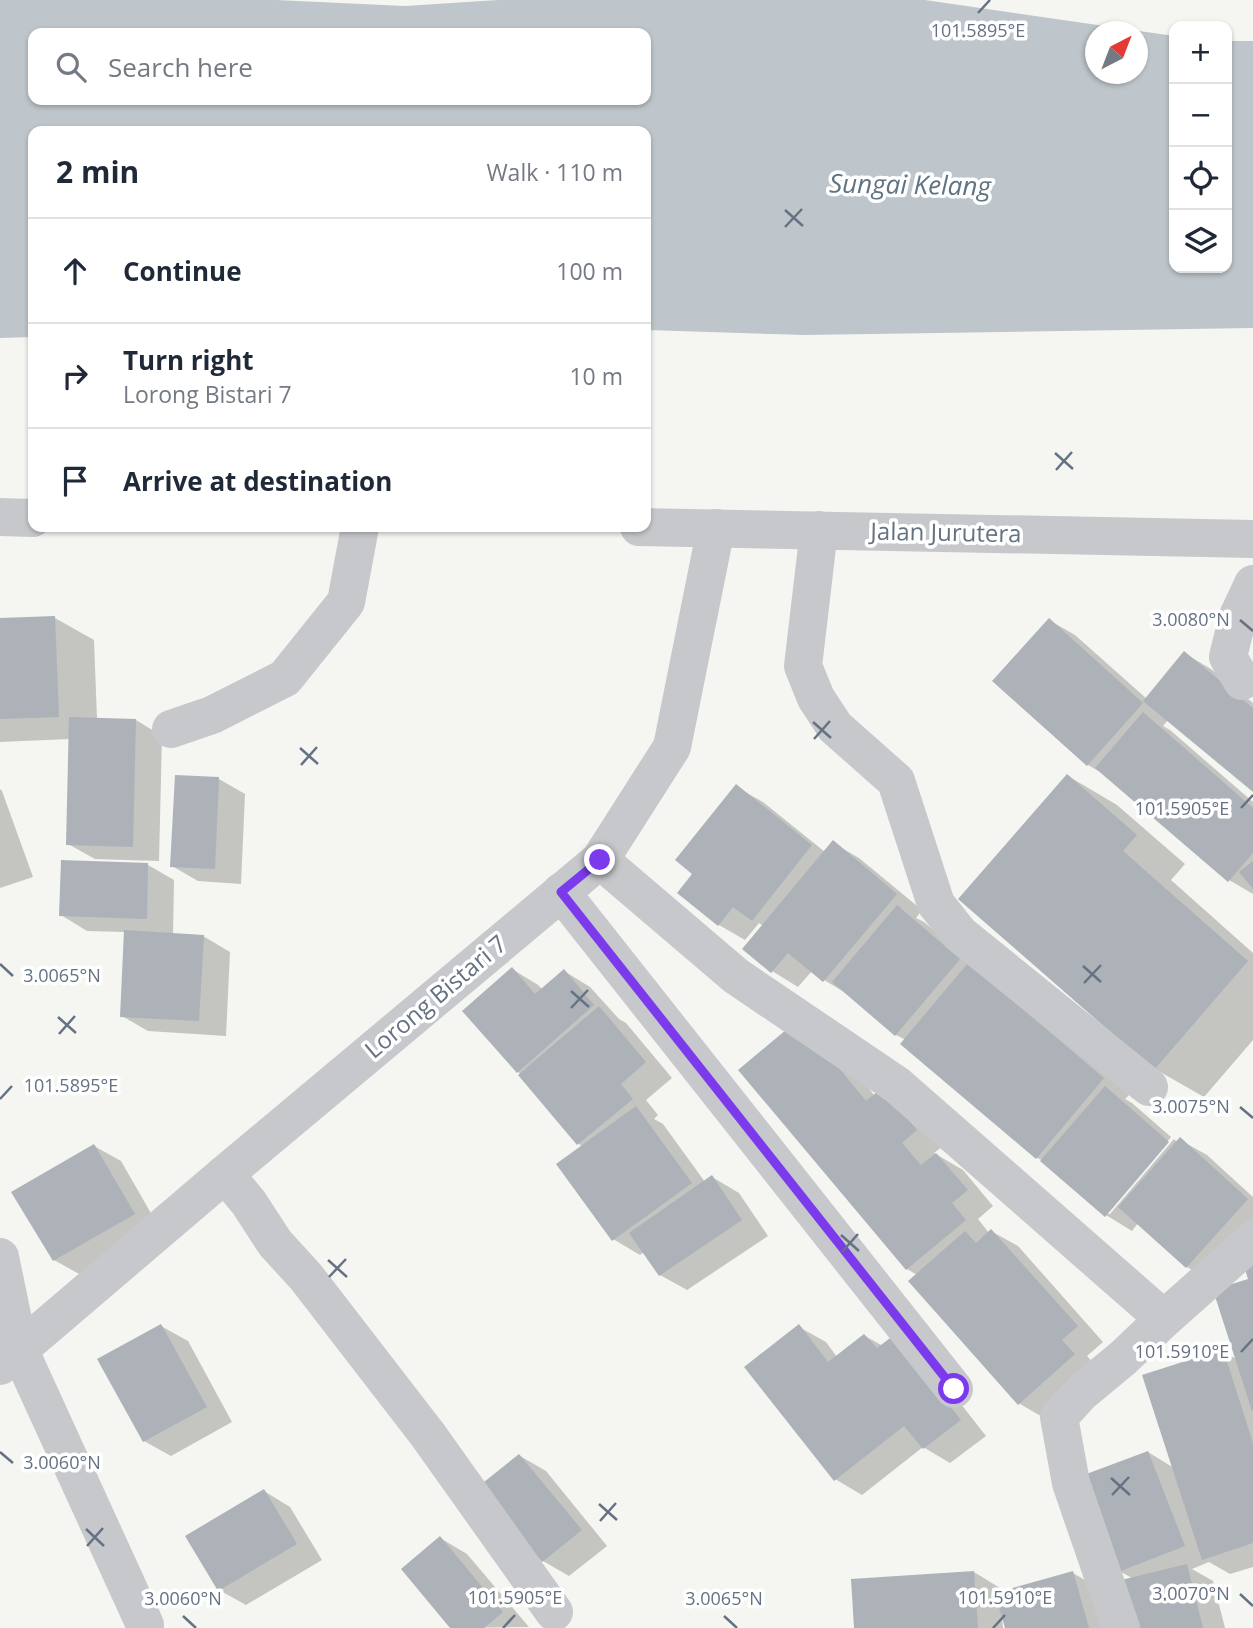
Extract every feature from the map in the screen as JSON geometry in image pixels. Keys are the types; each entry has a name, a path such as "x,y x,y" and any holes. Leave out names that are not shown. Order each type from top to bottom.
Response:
{"street":[{"path":"0,517 28,518"},
{"name":"Jalan Jurutera","path":"651,527 1253,539"},
{"name":"Lorong Bistari 7","path":"10,1357 600,860 672,747 716,528"},
{"path":"819,530 803,666 816,698 835,727 896,781 936,904 960,934 1149,1087"},
{"path":"170,729 212,715 285,678 345,602 359,532"},
{"path":"1242,681 1228,657 1238,616 1253,584"},
{"path":"600,860 736,976 897,1085 1164,1319"},
{"path":"561,892 954,1389"},
{"path":"225,1174 275,1243 306,1277 428,1435 554,1612"},
{"path":"1121,1628 1071,1483 1059,1418 1082,1392 1253,1240"},
{"path":"0,1257 10,1357 145,1625"}],"water":[{"name":"Sungai Kelang","path":"0,0 276,0 405,6 498,0 925,0 1085,23 1085,84 1148,84 1148,32 1169,35 1169,273 1232,273 1232,41 1253,41 1253,328 805,335 651,330 651,126 28,126 28,337 0,338"}],"building":[{"path":"55,616 59,717 0,719 0,618"},
{"path":"1049,618 1143,703 1087,766 992,681"},
{"path":"1184,651 1253,708 1253,792 1143,701"},
{"path":"1143,712 1253,808 1253,853 1228,882 1095,768"},
{"path":"69,717 136,719 133,847 66,845"},
{"path":"1067,774 1137,835 1123,851 1248,961 1154,1070 958,899"},
{"path":"175,775 219,777 215,869 170,867"},
{"path":"736,784 812,845 752,921 733,907 718,926 677,893 692,874 675,860"},
{"path":"833,840 897,894 823,982 788,953 771,973 742,949"},
{"path":"61,860 148,863 147,919 59,916"},
{"path":"1253,861 1253,889 1239,872"},
{"path":"897,905 960,959 895,1036 832,982"},
{"path":"124,930 204,935 199,1021 120,1017"},
{"path":"968,963 1104,1078 1036,1159 900,1044"},
{"path":"512,967 535,994 564,969 594,1005 517,1073 462,1011"},
{"path":"599,1006 646,1062 621,1084 633,1099 577,1145 518,1075"},
{"path":"799,1019 866,1101 882,1088 917,1130 902,1143 921,1165 936,1153 968,1190 952,1203 966,1220 906,1270 738,1070"},
{"path":"1105,1086 1169,1142 1105,1217 1040,1161"},
{"path":"636,1106 692,1183 612,1241 556,1164"},
{"path":"1180,1137 1248,1199 1186,1268 1118,1207"},
{"path":"94,1144 135,1214 53,1261 11,1192"},
{"path":"712,1175 742,1220 659,1276 629,1233"},
{"path":"991,1229 1078,1326 1062,1340 1075,1354 1018,1405 908,1281 965,1231 976,1243"},
{"path":"1253,1257 1252,1411 1213,1290 1248,1279 1242,1260"},
{"path":"161,1324 207,1407 143,1442 97,1359"},
{"path":"799,1324 828,1362 864,1334 877,1348 894,1335 961,1420 923,1449 904,1426 834,1481 744,1367"},
{"path":"1223,1349 1253,1443 1253,1543 1202,1560 1142,1375"},
{"path":"1148,1451 1185,1546 1118,1572 1081,1476"},
{"path":"519,1454 582,1530 542,1562 479,1486"},
{"path":"264,1489 297,1544 218,1591 185,1536"},
{"path":"440,1536 503,1612 484,1628 450,1628 401,1569"},
{"path":"1187,1564 1203,1628 1128,1628 1117,1581"},
{"path":"974,1571 978,1628 854,1628 851,1579"},
{"path":"1073,1571 1089,1628 1005,1628 995,1593"}],"route":[{"path":"600,860 561,892 954,1389"}]}
